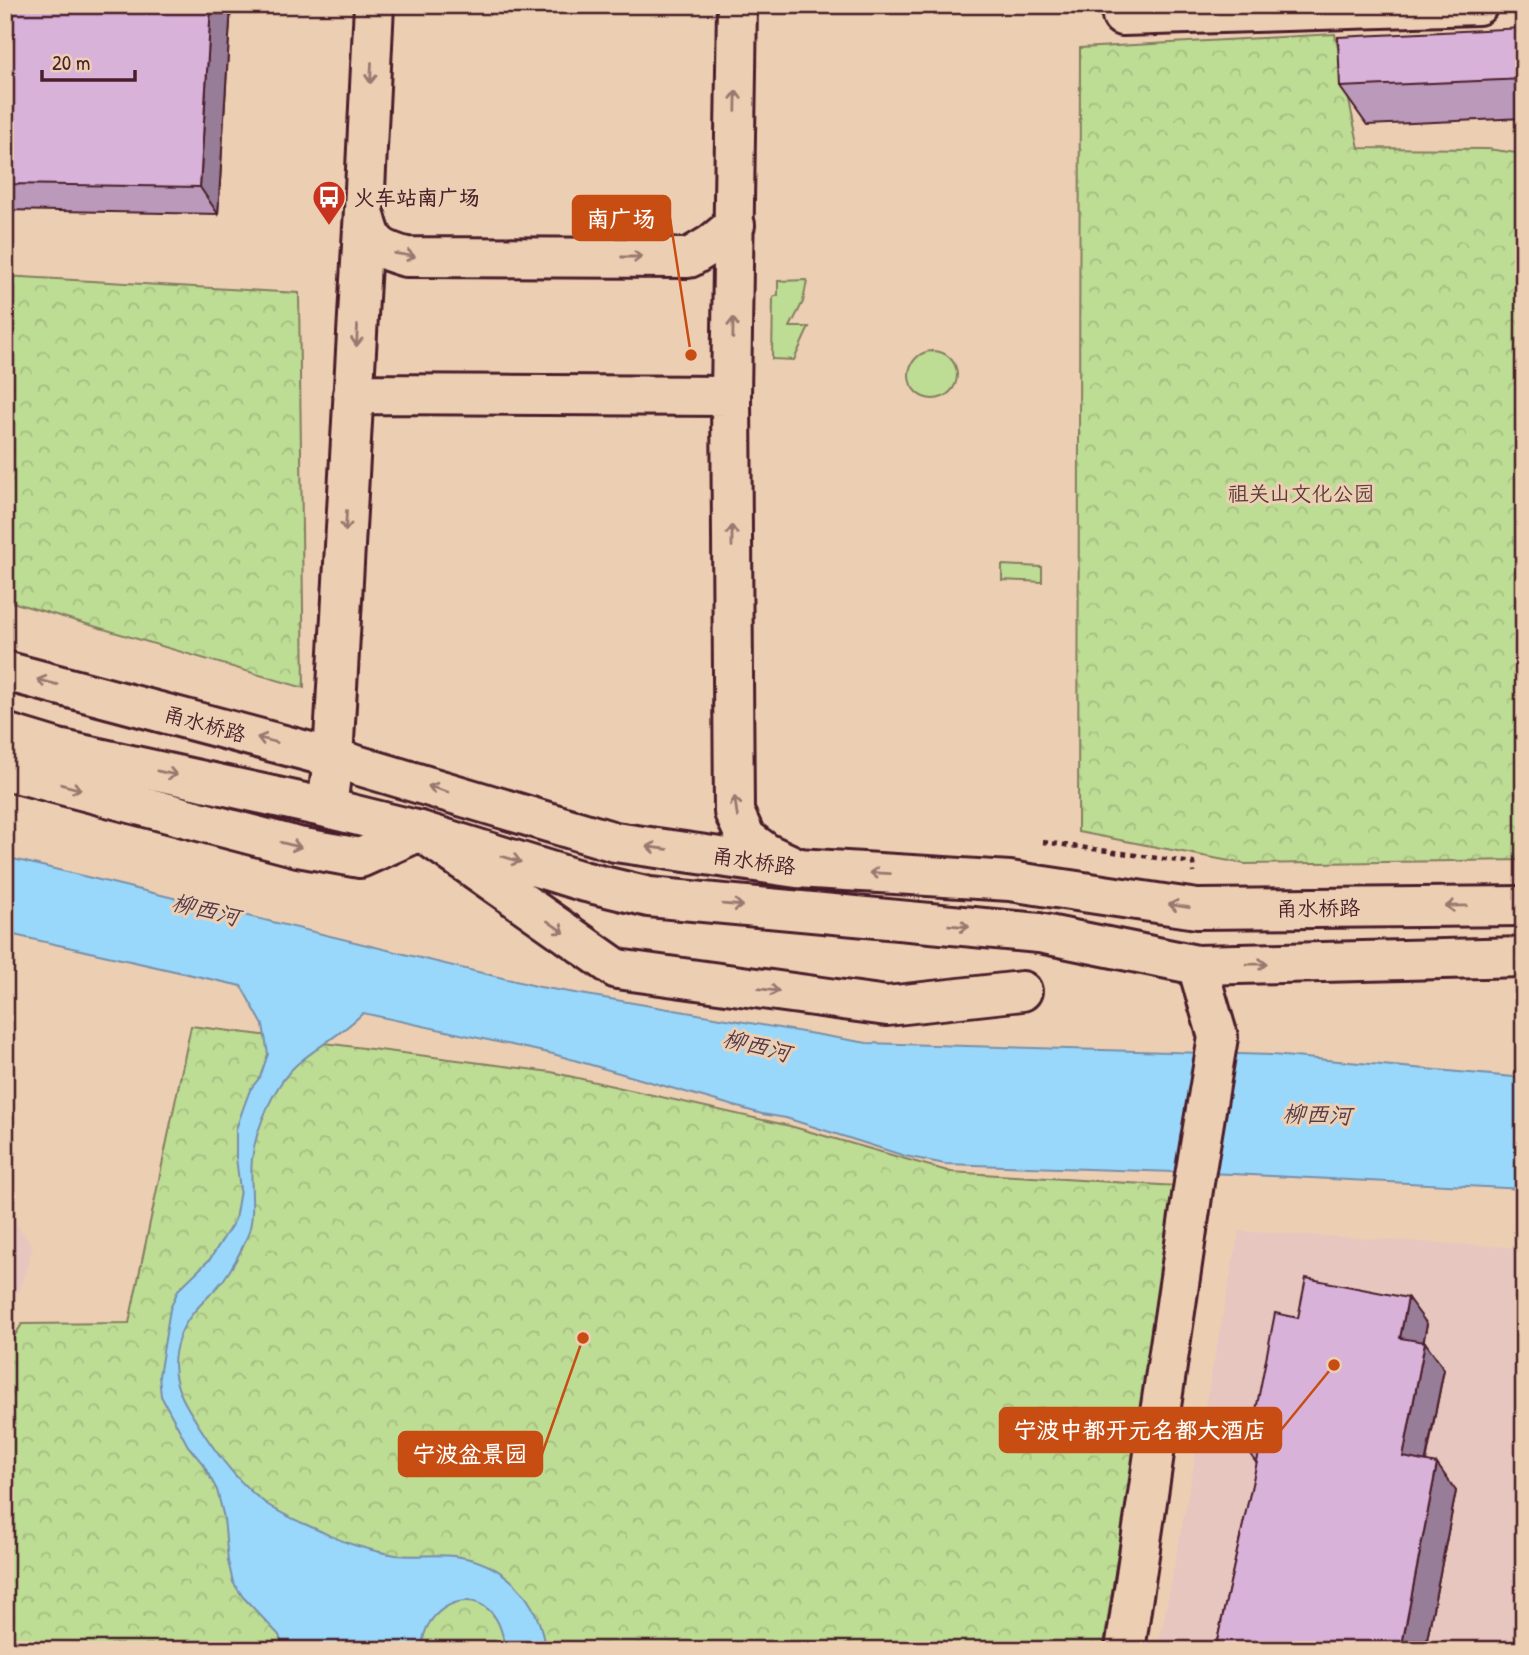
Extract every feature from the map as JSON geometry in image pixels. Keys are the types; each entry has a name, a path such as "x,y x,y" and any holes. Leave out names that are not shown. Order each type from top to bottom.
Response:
{"main road":[{"path":"327,808 333,758 365,210 374,5"},
{"path":"737,5 731,396 734,812 746,838 766,853 797,868"},
{"path":"1122,16 1478,5"},
{"path":"365,210 370,235 384,251 406,257 689,258 712,244 734,225"},
{"path":"353,394 731,396"},
{"name":"甬水桥路","path":"5,671 333,758 615,842 797,868 1010,881 1197,909 1524,906"},
{"name":"甬水桥路","path":"5,733 58,749 420,831 582,881 649,897 1039,933 1197,965 1524,957"},
{"path":"5,770 298,847 360,858 420,831 617,969 887,1006 1022,991"},
{"path":"1125,1650 1218,1037 1197,965"}],"shaded area":[{"path":"5,1210 33,1246 20,1291 5,1302"},
{"path":"1239,1231 1524,1248 1524,1650 1158,1650"}],"green space":[{"name":"祖关山文化公园","path":"1335,34 1359,148 1488,149 1524,154 1524,860 1245,864 1078,832 1080,48"},
{"path":"5,276 299,293 304,688 5,600"},
{"path":"807,280 803,302 790,327 809,327 794,360 772,359 773,297 778,295 778,281"},
{"path":"933,351 950,358 957,375 950,392 933,399 916,392 909,375 916,358"},
{"path":"1002,565 1042,567 1042,582 1002,580"},
{"path":"191,1026 551,1072 790,1126 951,1172 1176,1186 1103,1650 5,1650 5,1351 22,1324 129,1323"}],"water":[{"name":"柳西河","path":"5,857 540,987 867,1043 1272,1055 1524,1078 1524,1189 1233,1174 945,1164 905,1156 786,1118 762,1114 553,1054 363,1013 292,1070 268,1106 252,1159 250,1228 237,1259 183,1329 175,1351 177,1384 192,1415 220,1457 236,1477 264,1502 277,1511 341,1541 364,1548 396,1555 454,1556 489,1566 517,1586 527,1599 542,1632 545,1650 506,1650 493,1614 478,1603 467,1601 444,1608 435,1616 424,1637 423,1650 284,1650 279,1635 243,1597 233,1582 217,1490 203,1464 188,1446 161,1396 159,1376 170,1309 178,1290 210,1259 235,1220 240,1190 236,1129 250,1090 260,1077 268,1054 263,1025 241,986 5,933"}],"building":[{"path":"5,5 211,5 200,187 5,184"},
{"path":"1524,28 1524,79 1340,87 1338,37"},
{"path":"1306,1278 1408,1298 1400,1338 1425,1342 1403,1457 1437,1464 1401,1650 1215,1650 1259,1453 1248,1451 1275,1313 1298,1318"},
{"path":"1524,1448 1524,1474 1519,1473"},
{"path":"1524,1609 1524,1650 1516,1650"}],"place":[{"name":"火车站南广场","path":"329,227"},
{"name":"南广场","path":"691,355"},
{"name":"宁波盆景园","path":"583,1338"},
{"name":"宁波中都开元名都大酒店","path":"1334,1365"}]}
